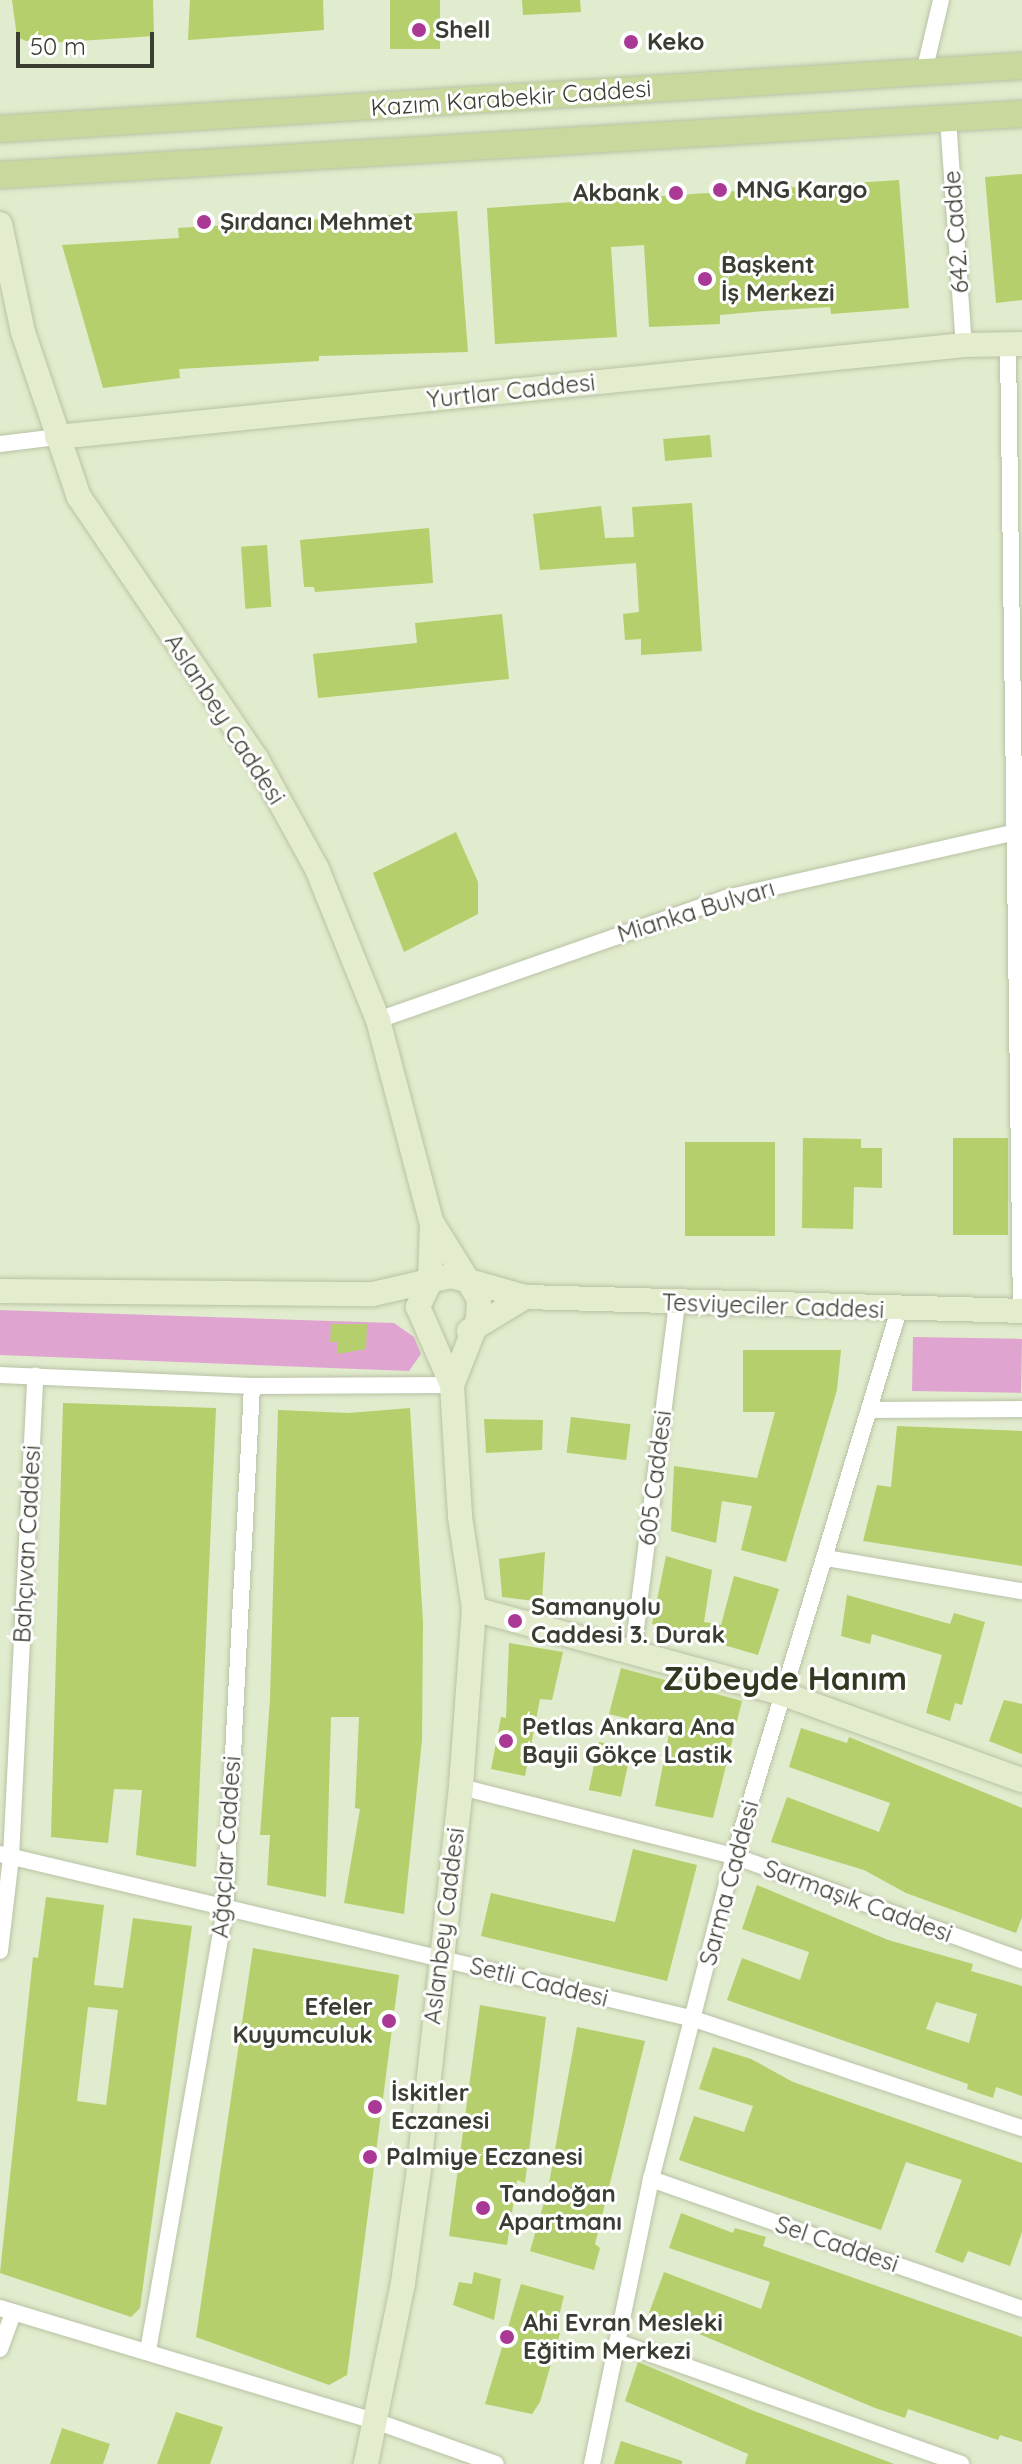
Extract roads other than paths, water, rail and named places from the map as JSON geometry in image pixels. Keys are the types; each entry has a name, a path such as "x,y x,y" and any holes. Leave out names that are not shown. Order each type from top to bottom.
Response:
{"main road":[{"name":"Kazım Karabekir Caddesi","path":"0,129 1022,66"},
{"name":"Kazım Karabekir Caddesi","path":"0,175 1022,114"}],"street":[{"path":"924,72 941,0"},
{"name":"642. Cadde","path":"948,119 964,345"},
{"name":"Aslanbey Caddesi","path":"0,224 23,332 79,497 271,786 317,869 378,1020 432,1224"},
{"name":"Yurtlar Caddesi","path":"0,444 964,345 1015,345"},
{"path":"1015,345 1022,1311"},
{"name":"Mianka Bulvarı","path":"378,1020 726,898 1017,832"},
{"path":"432,1224 461,1278 479,1299 473,1327 452,1385"},
{"path":"432,1224 430,1282 418,1307 452,1385"},
{"path":"0,1291 373,1294 441,1277 461,1278"},
{"name":"Tesviyeciler Caddesi","path":"461,1278 525,1297 677,1304 1022,1311"},
{"path":"373,1294 443,1338 473,1327 525,1297"},
{"name":"605 Caddesi","path":"633,1652 677,1304"},
{"name":"Sarma Caddesi","path":"592,2464 651,2179 734,1856 899,1310"},
{"path":"0,1375 252,1386 452,1385"},
{"name":"Bahçıvan Caddesi","path":"0,1951 35,1376"},
{"name":"Aslanbey Caddesi","path":"366,2464 407,2254 461,1787 474,1609 460,1517 452,1385"},
{"name":"Ağaçlar Caddesi","path":"148,2351 225,1910 252,1386"},
{"path":"871,1410 1022,1409"},
{"path":"826,1558 1022,1591"},
{"path":"474,1609 784,1694 1022,1780"},
{"name":"Sarmaşık Caddesi","path":"461,1787 734,1856 1022,1960"},
{"name":"Setli Caddesi","path":"6,1856 694,2019 1022,2128"},
{"name":"Sel Caddesi","path":"651,2179 1022,2309"},
{"path":"0,2349 6,2310 375,2421 496,2464"},
{"path":"617,2342 961,2464"}],"place":[{"name":"Shell","path":"419,30"},
{"name":"Keko","path":"631,42"},
{"name":"MNG Kargo","path":"720,190"},
{"name":"Akbank","path":"676,193"},
{"name":"Şırdancı Mehmet","path":"204,222"},
{"name":"Başkent İş Merkezi","path":"705,279"},
{"name":"Samanyolu Caddesi 3. Durak","path":"515,1621"},
{"name":"Petlas Ankara Ana Bayii Gökçe Lastik","path":"506,1741"},
{"name":"Efeler Kuyumculuk","path":"389,2021"},
{"name":"İskitler Eczanesi","path":"375,2107"},
{"name":"Palmiye Eczanesi","path":"370,2157"},
{"name":"Tandoğan Apartmanı","path":"483,2208"},
{"name":"Ahi Evran Mesleki Eğitim Merkezi","path":"507,2337"}],"district":[{"name":"Zübeyde Hanım","path":"785,1678"}]}
